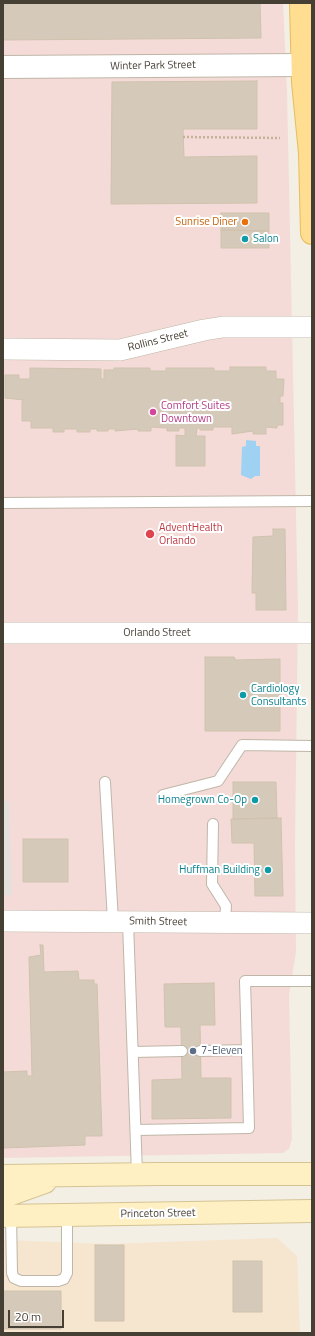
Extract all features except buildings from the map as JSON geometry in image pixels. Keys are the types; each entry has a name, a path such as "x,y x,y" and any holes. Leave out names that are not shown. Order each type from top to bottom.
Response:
{"main road":[{"path":"301,3 307,65 312,233"},
{"path":"7,1196 69,1176 137,1174 312,1174"},
{"name":"Princeton Street","path":"7,1196 67,1216 312,1211"}],"street":[{"name":"Winter Park Street","path":"3,67 307,65"},
{"name":"Rollins Street","path":"3,349 120,350 204,330 223,327 312,327"},
{"name":"Orlando Street","path":"3,633 312,633"},
{"name":"Smith Street","path":"3,921 312,923"}],"lane":[{"path":"3,503 312,501"},
{"path":"163,795 218,781 242,745 312,746"},
{"path":"105,782 121,921 133,1052 137,1174"},
{"path":"213,824 212,884 226,906 225,922"},
{"path":"136,1130 249,1128 245,981 312,980"},
{"path":"200,1051 247,1050"},
{"path":"133,1052 182,1051"},
{"path":"7,1196 12,1273 14,1278 22,1281 58,1281 64,1279 67,1273 67,1216"}],"path":[{"path":"183,137 280,138"}],"shaded area":[{"name":"AdventHealth Orlando","path":"3,3 283,3 287,90 298,608 295,845 296,952 289,995 292,1139 289,1149 283,1153 3,1158"},
{"path":"3,801 9,801 12,895 3,895"},
{"path":"277,1238 297,1256 300,1333 3,1333 3,1240 109,1244"}],"water":[{"path":"246,440 256,441 256,446 260,446 260,476 255,476 251,479 241,475 242,447 246,446"}],"place":[{"name":"Sunrise Diner","path":"245,222"},
{"name":"Salon","path":"245,239"},
{"name":"Comfort Suites Downtown","path":"153,412"},
{"name":"AdventHealth Orlando","path":"150,534"},
{"name":"Cardiology Consultants","path":"243,695"},
{"name":"Homegrown Co-Op","path":"255,800"},
{"name":"Huffman Building","path":"268,870"},
{"name":"7-Eleven","path":"193,1051"}]}
